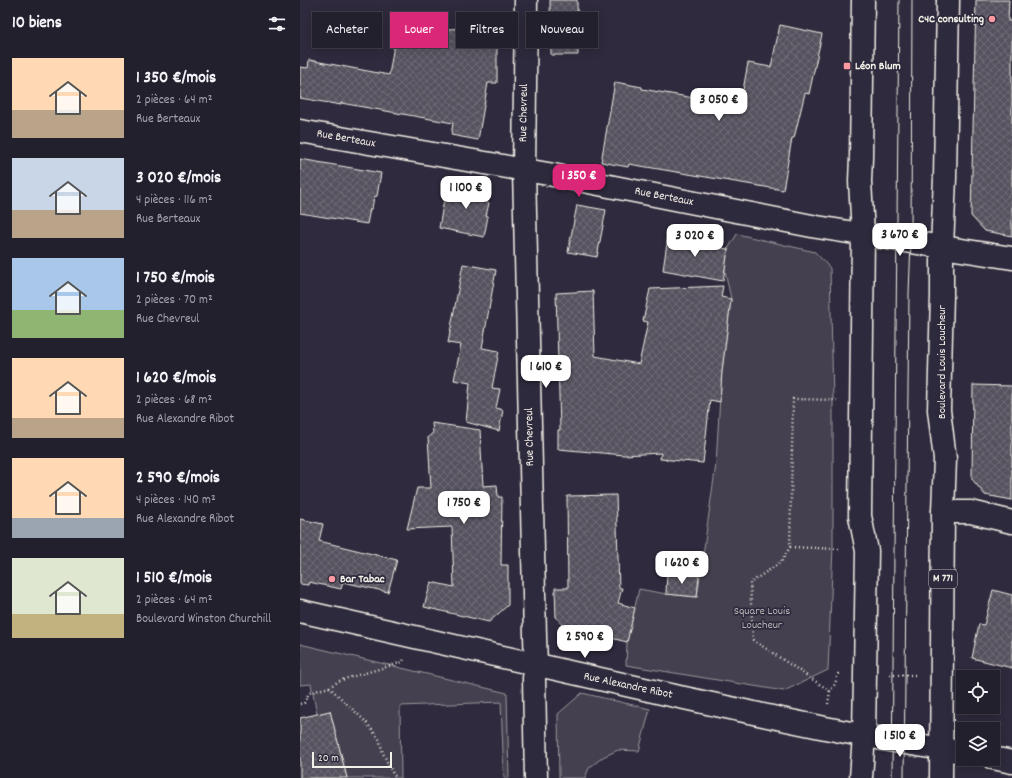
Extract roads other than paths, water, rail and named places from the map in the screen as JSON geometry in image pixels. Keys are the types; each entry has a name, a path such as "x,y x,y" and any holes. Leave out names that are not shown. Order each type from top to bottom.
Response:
{"street":[{"name":"Rue Chevreul","path":"526,0 524,170 536,666 534,678 536,778"},
{"path":"861,778 864,735 867,551 860,516 863,234 860,181 863,0"},
{"name":"Boulevard Louis Loucheur","path":"941,749 943,512 945,459 939,410 948,0"},
{"name":"Rue Berteaux","path":"300,131 524,170 817,227 1012,258"},
{"path":"943,512 971,512 1012,522"},
{"name":"Rue Alexandre Ribot","path":"300,611 536,666 809,725 956,751"},
{"name":"M 771","path":"941,749 941,778"},
{"path":"1000,759 1012,762"}],"tram line":[{"path":"892,778 899,0"},
{"path":"904,778 909,293 911,242 912,0"}],"place":[{"name":"C4C consulting","path":"992,19"},
{"name":"Léon Blum","path":"847,66"},
{"name":"Bar Tabac","path":"332,579"}],"park label":[{"name":"Square Louis Loucheur","path":"762,618"}]}
